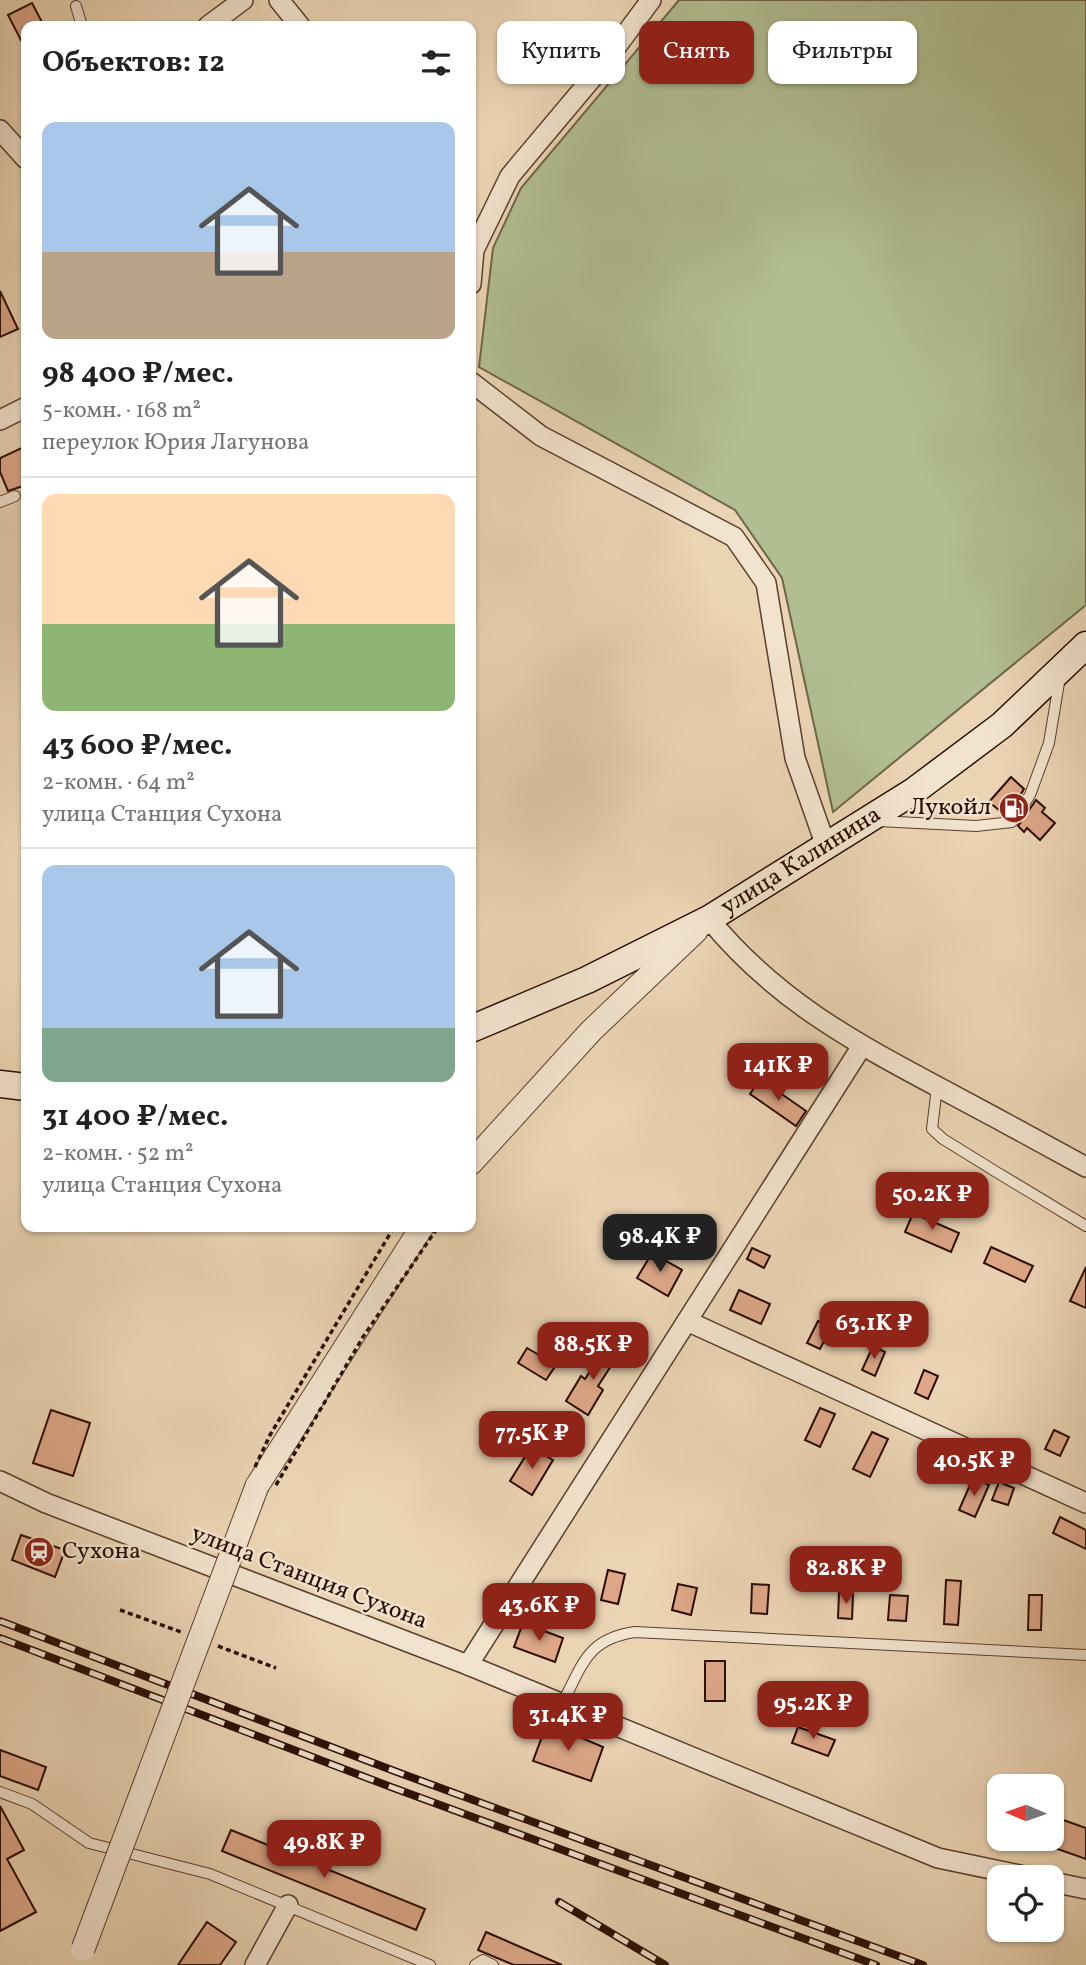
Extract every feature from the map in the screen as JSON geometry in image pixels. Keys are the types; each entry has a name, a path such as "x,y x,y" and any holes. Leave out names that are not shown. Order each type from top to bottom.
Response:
{"main road":[{"name":"улица Калинина","path":"476,1027 587,979 709,919 914,791 1002,725 1086,645"},
{"path":"0,1084 21,1086"}],"street":[{"path":"215,21 243,0"},
{"path":"279,0 296,21"},
{"path":"476,246 510,176 599,70 651,0"},
{"path":"0,130 21,153"},
{"path":"476,386 541,436 734,537 766,583 795,758 826,846"},
{"path":"0,420 21,410"},
{"path":"476,1158 591,1031 709,919 758,972 815,1017 862,1046 1086,1167"},
{"path":"468,1665 862,1046"},
{"path":"77,1965 257,1486 419,1232"},
{"path":"687,1321 1086,1503"},
{"name":"улица Станция Сухона","path":"0,1481 46,1503 468,1665 938,1858 987,1868"},
{"path":"1064,1884 1086,1889"},
{"path":"255,1965 288,1905"}],"lane":[{"path":"76,6 80,21"},
{"path":"0,502 15,496"},
{"path":"867,820 976,826 1012,822 1030,794 1049,743 1062,670"},
{"path":"937,1087 932,1129 943,1139 1086,1226"},
{"path":"562,1704 587,1656 601,1642 615,1635 635,1632 1086,1655"},
{"path":"0,1793 32,1804 89,1843 209,1874 430,1965"},
{"path":"475,1965 483,1960 494,1965"}],"path":[{"path":"270,1495 363,1337 435,1232"},
{"path":"121,1610 276,1668"}],"green space":[{"path":"679,0 1086,0 1086,605 833,812 782,578 735,510 479,367 493,248 521,188 608,84 625,84 625,64 639,48 639,84 754,84 754,21 661,21"}],"building":[{"path":"32,3 41,21 21,21 21,40 8,15"},
{"path":"0,291 18,329 0,337"},
{"path":"21,448 21,487 8,491 0,472 0,458"},
{"path":"1011,777 1024,789 1008,815 1005,815 989,802"},
{"path":"1036,800 1045,808 1042,812 1055,823 1040,840 1027,828 1024,832 1018,826"},
{"path":"760,1079 806,1111 796,1126 750,1094"},
{"path":"913,1213 959,1233 951,1252 905,1232"},
{"path":"991,1247 1033,1266 1025,1282 984,1263"},
{"path":"752,1248 770,1256 764,1268 747,1259"},
{"path":"652,1253 682,1270 668,1296 637,1278"},
{"path":"1086,1267 1086,1308 1070,1301"},
{"path":"739,1290 770,1304 761,1324 730,1310"},
{"path":"818,1321 831,1327 820,1349 807,1343"},
{"path":"607,1344 620,1352 598,1386 603,1390 588,1415 566,1401 581,1376 585,1379"},
{"path":"873,1346 885,1352 875,1376 862,1370"},
{"path":"527,1348 556,1365 546,1380 518,1363"},
{"path":"924,1370 938,1376 928,1399 915,1393"},
{"path":"820,1408 835,1414 820,1447 805,1440"},
{"path":"51,1410 90,1423 73,1476 33,1463"},
{"path":"1054,1430 1069,1437 1060,1456 1045,1449"},
{"path":"872,1432 888,1439 870,1477 853,1469"},
{"path":"531,1447 553,1460 532,1495 510,1481"},
{"path":"973,1478 989,1485 975,1517 959,1510"},
{"path":"999,1482 1014,1488 1008,1505 992,1500"},
{"path":"1060,1517 1086,1530 1086,1549 1053,1533"},
{"path":"21,1535 65,1550 55,1577 12,1560"},
{"path":"608,1570 625,1574 618,1604 601,1600"},
{"path":"946,1580 961,1581 958,1625 944,1624"},
{"path":"678,1584 697,1588 691,1615 672,1610"},
{"path":"752,1584 769,1585 767,1614 751,1613"},
{"path":"839,1593 853,1594 852,1619 838,1618"},
{"path":"890,1595 908,1596 906,1621 888,1620"},
{"path":"1029,1595 1042,1595 1041,1630 1028,1630"},
{"path":"523,1623 563,1638 555,1662 514,1647"},
{"path":"705,1661 725,1661 725,1701 705,1701"},
{"path":"547,1723 603,1747 591,1781 533,1761"},
{"path":"798,1727 835,1740 828,1756 792,1743"},
{"path":"0,1750 46,1767 38,1790 0,1776"},
{"path":"0,1806 24,1850 7,1859 36,1912 0,1931"},
{"path":"1064,1820 1086,1828 1086,1859 1064,1851"},
{"path":"231,1830 425,1909 416,1930 222,1851"},
{"path":"207,1922 236,1942 220,1965 178,1965"},
{"path":"486,1932 562,1965 514,1965 478,1950"}],"railway":[{"path":"0,1621 397,1772 923,1965"},
{"path":"0,1638 391,1787 876,1965"},
{"path":"559,1902 665,1965"}],"place":[{"name":"Лукойл","path":"1014,808"},
{"name":"Сухона","path":"39,1552"}]}
